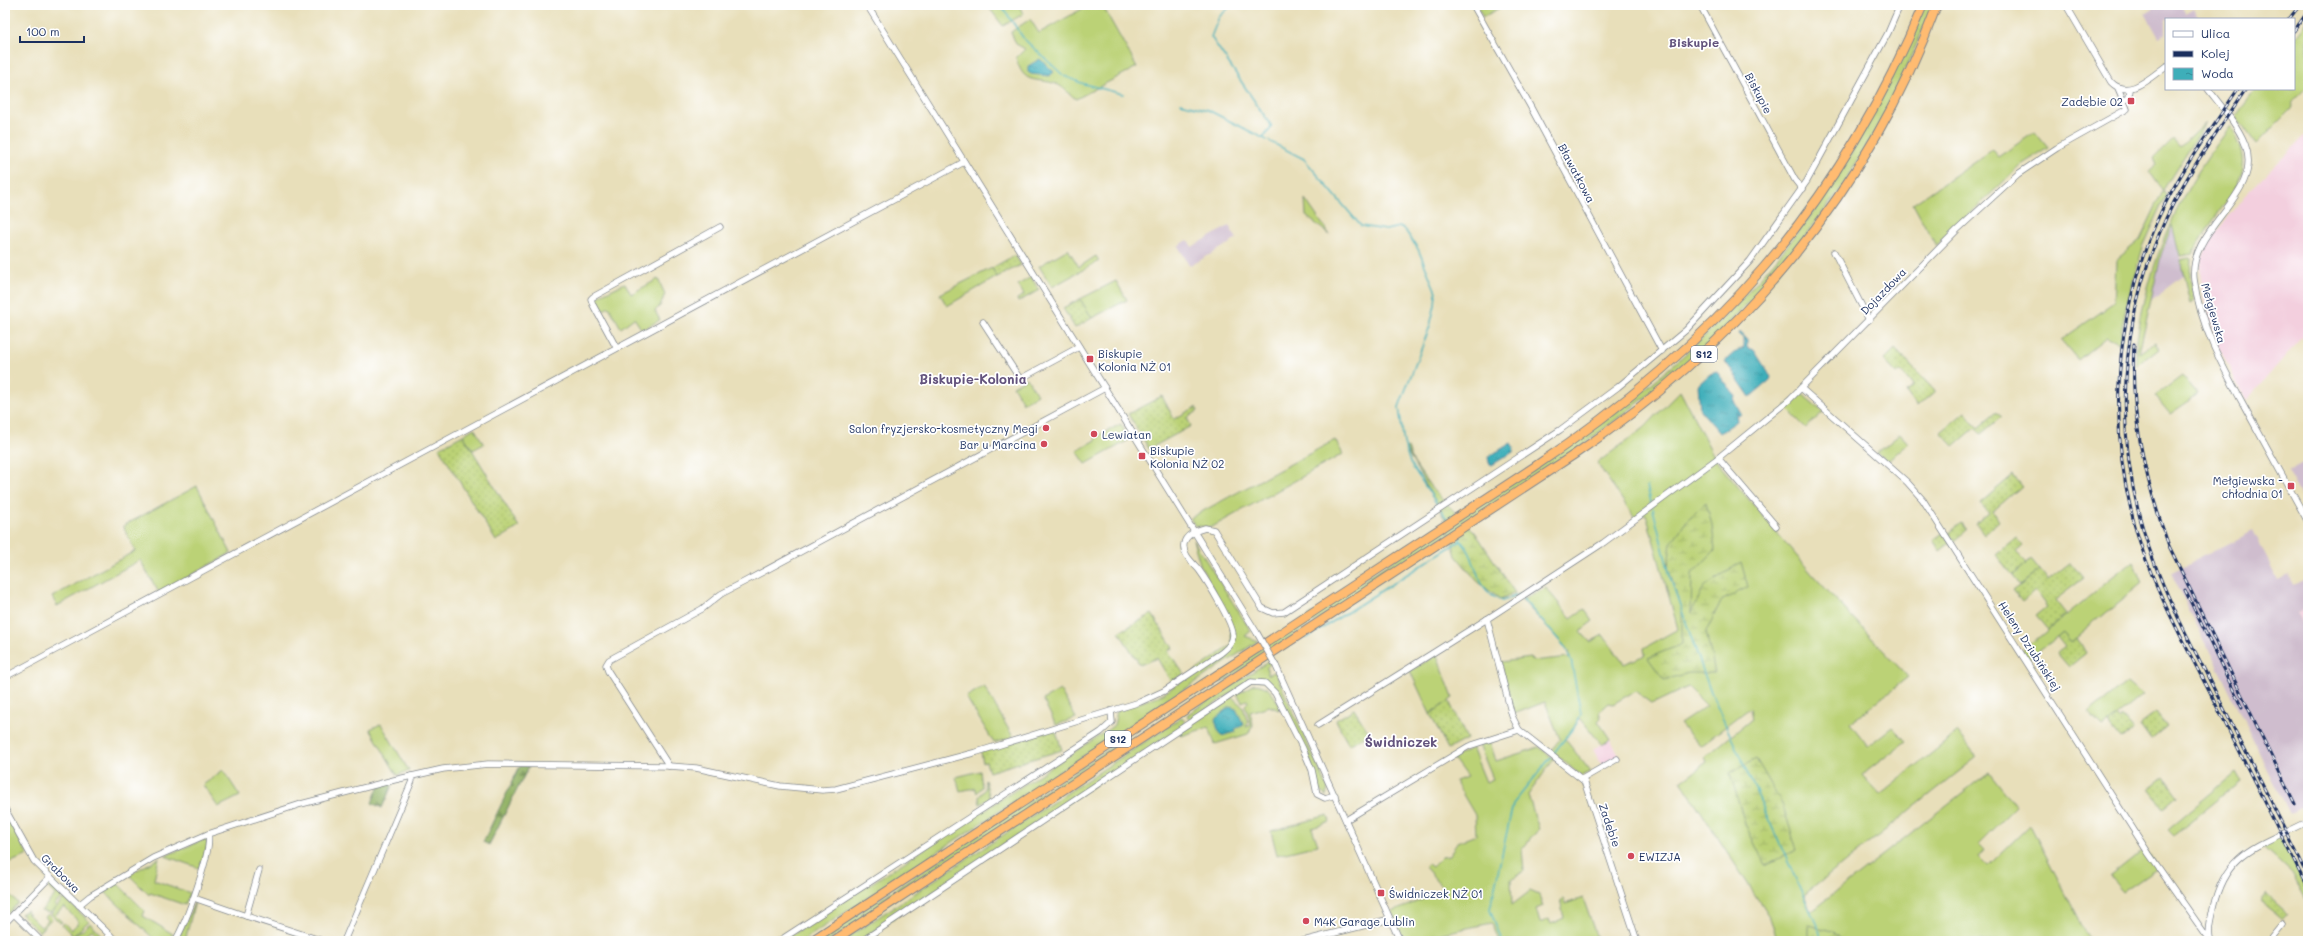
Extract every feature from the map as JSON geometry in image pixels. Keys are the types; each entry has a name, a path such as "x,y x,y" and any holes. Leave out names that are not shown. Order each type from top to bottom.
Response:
{"highway":[{"name":"S12","path":"811,941 1426,538 1581,435 1636,394 1692,344 1742,293 1785,242 1837,170 1880,97 1916,21 1921,5"},
{"name":"S12","path":"833,941 1482,515 1631,415 1691,366 1736,322 1794,258 1840,195 1886,119 1916,57 1937,5"},
{"path":"1916,57 1942,5"}],"street":[{"path":"867,5 1257,633 1276,666 1400,941"},
{"name":"Bławatkowa","path":"1473,5 1529,104 1662,351"},
{"name":"Biskupie","path":"1700,5 1795,180 1802,189"},
{"path":"79,905 90,896 153,858 208,834 300,804 412,776 488,764 669,766 696,768 780,786 831,790 970,754 1111,711 1157,695 1216,657 1231,642 1232,633 1229,624 1204,577 1185,552 1185,541 1194,532 1205,528 1214,530 1259,604 1270,612 1280,613 1324,587 1436,510 1554,434 1662,351 1686,330 1739,274 1764,243 1802,189 1820,159 1888,33 1900,5"},
{"path":"2066,5 2111,82 2118,88 2123,101 2128,98 2130,89"},
{"path":"2118,88 2130,89 2165,67"},
{"name":"Mełgiewska","path":"2209,90 2242,137 2247,151 2248,163 2245,180 2239,191 2211,228 2198,249 2194,269 2196,292 2214,351 2308,522"},
{"name":"Dojazdowa","path":"1318,725 1525,595 1603,543 1718,458 1782,407 1957,230 2018,174 2057,148 2127,109 2123,101"},
{"path":"5,677 616,347 964,162"},
{"path":"616,347 591,299 720,227"},
{"path":"1834,252 1869,320"},
{"path":"983,322 1020,378 1079,347"},
{"path":"669,766 608,671 606,665 609,660 702,609 721,594 1105,388"},
{"name":"Heleny Dziubińskiej","path":"1801,388 1905,480 1927,505 2153,858 2197,924 2211,941"},
{"path":"1718,458 1776,526"},
{"path":"1346,820 1469,746 1519,730 1512,716 1487,619"},
{"path":"862,941 1251,682 1265,683 1275,692 1308,760 1317,794 1325,798 1335,795"},
{"path":"779,941 1101,732 1112,722 1111,711"},
{"name":"Zadębie","path":"1519,730 1582,779 1586,786 1638,941"},
{"path":"1582,779 1617,759"},
{"path":"344,941 412,781 412,776"},
{"name":"Grabowa","path":"5,809 34,860 116,941"},
{"path":"2211,941 2210,924 2220,884 2232,864 2252,850 2308,821"},
{"path":"175,941 194,898 208,847 208,834"},
{"path":"246,916 258,870"},
{"path":"5,923 50,876"},
{"path":"194,898 323,941"},
{"path":"14,914 41,941"},
{"path":"1303,941 1390,919"},
{"path":"2197,924 2203,926 2210,924"},
{"path":"2269,941 2283,924"},
{"path":"104,941 110,935"}],"shaded area":[{"path":"2159,5 2181,5 2186,13 2194,8 2200,18 2165,18 2165,35 2159,38 2145,13"},
{"path":"2308,133 2308,342 2302,337 2246,401 2216,342 2203,292 2200,273 2201,260 2212,237 2245,195"},
{"path":"2172,225 2184,275 2151,300 2161,255"},
{"path":"1229,226 1237,239 1190,266 1178,246 1188,240 1192,247"},
{"path":"2308,460 2308,507 2288,471"},
{"path":"2253,531 2278,580 2288,575 2293,585 2308,578 2308,605 2297,614 2308,636 2308,805 2290,814 2171,573"},
{"path":"2308,605 2308,636 2297,614"},
{"path":"1610,739 1620,756 1602,766 1593,749"}],"green space":[{"path":"987,5 1019,5 1023,14 1003,26"},
{"path":"1089,5 1102,5 1137,67 1076,99 1059,85 1027,77 1019,67 1016,58 1025,49 1016,44 1011,32 1030,19 1039,33"},
{"path":"1476,5 1505,5 1483,17"},
{"path":"1925,5 1934,5 1884,116 1842,187 1777,274 1682,370 1577,449 1221,683 1217,677 1604,421 1641,392 1710,331 1774,262 1803,226 1830,188 1864,131"},
{"path":"2308,20 2308,87 2293,102 2291,109 2256,144 2236,116 2255,90 2295,90 2295,38"},
{"path":"2206,122 2163,190 2166,196 2143,247 2127,303 2119,343 2106,337 2078,360 2061,340 2114,303 2116,260 2140,240 2163,191 2149,171 2157,164 2154,158 2173,139 2180,147"},
{"path":"2231,126 2242,152 2242,173 2233,192 2192,254 2180,256 2172,225 2161,255 2139,353 2155,342 2159,348 2136,366 2136,346 2141,317 2162,243 2180,203 2191,183 2216,145"},
{"path":"2035,132 2048,148 2021,165 1936,246 1913,204 1992,150 1998,157"},
{"path":"1305,199 1330,235 1306,216"},
{"path":"1068,249 1079,267 1096,256 1099,261 1052,287 1039,266"},
{"path":"1015,255 1021,265 997,277 992,268"},
{"path":"2191,259 2190,276 2194,300 2190,303 2180,260"},
{"path":"992,268 997,277 947,306 940,294"},
{"path":"1031,277 1039,290 1018,302 1017,299 1024,295 1018,285"},
{"path":"658,279 665,294 660,306 655,311 660,320 642,330 634,318 621,328 609,307 600,312 594,298 625,283 631,294"},
{"path":"1116,281 1127,300 1092,318 1080,299"},
{"path":"1080,299 1092,318 1075,328 1063,308"},
{"path":"1895,349 1935,391 1917,407 1906,392 1913,386 1901,371 1897,374 1884,360"},
{"path":"2182,376 2198,395 2170,414 2155,396"},
{"path":"1027,378 1037,395 1023,403 1013,386"},
{"path":"1680,391 1717,462 1812,574 1908,677 1850,723 1868,746 1892,727 1906,741 1862,775 1880,795 1958,732 1977,757 1804,895 1811,911 1989,772 2016,806 1978,844 1984,850 1979,857 1988,866 2030,825 2090,941 1778,941 1770,918 1681,781 1707,762 1705,757 1752,719 1750,708 1700,746 1680,724 1707,706 1688,687 1652,704 1635,691 1613,704 1609,703 1599,712 1601,718 1598,721 1610,739 1602,745 1580,718 1565,739 1591,772 1581,776 1551,750 1560,739 1545,702 1514,714 1501,662 1531,658 1532,661 1570,657 1569,651 1522,600 1546,588 1571,618 1584,609 1593,621 1580,631 1590,642 1603,635 1624,664 1645,655 1644,648 1678,629 1646,514 1634,517 1597,463 1644,428"},
{"path":"1801,393 1823,412 1806,428 1785,407"},
{"path":"1162,396 1174,419 1196,407 1198,411 1187,418 1191,426 1149,449 1128,414"},
{"path":"1965,412 1978,428 1997,412 2001,417 1981,434 1975,428 1954,446 1941,432"},
{"path":"1121,424 1129,440 1086,464 1077,451 1096,440 1095,437"},
{"path":"474,428 484,444 473,450 463,435"},
{"path":"1900,434 1908,443 1888,461 1877,453"},
{"path":"463,435 519,527 496,541 439,448"},
{"path":"1335,440 1343,454 1212,527 1195,526 1190,518"},
{"path":"1408,448 1414,463 1433,490 1475,532 1515,593 1500,599 1477,581 1456,556 1447,523 1406,449"},
{"path":"2013,475 2022,486 1993,511 1999,521 1984,534 1976,523 1989,513 1980,503"},
{"path":"197,486 231,553 159,593 140,560 57,606 52,597 135,551 123,526"},
{"path":"1706,503 1712,525 1715,550 1692,574 1691,613 1704,587 1741,562 1748,587 1721,601 1706,632 1715,673 1689,673 1664,680 1648,658 1682,644 1682,612 1668,567 1671,543 1688,519"},
{"path":"1961,523 1966,530 1954,541 1948,534"},
{"path":"1943,533 1950,543 1940,551 1933,540"},
{"path":"2016,538 2023,546 2016,552 2027,563 2013,576 1996,555"},
{"path":"1193,540 1251,631 1245,636 1258,641 802,941 782,941 1105,732 1114,725 1117,711 1163,694 1232,645 1230,620 1201,567"},
{"path":"2031,559 2040,570 2020,585 2013,576"},
{"path":"2133,561 2142,583 2071,642 2063,632 2028,659 2022,651"},
{"path":"2071,562 2084,578 2055,600 2066,614 2048,630 2036,616 2047,607 2035,591 2022,602 2013,591 2040,570 2048,580"},
{"path":"1152,614 1173,648 1168,651 1184,674 1171,682 1157,658 1140,665 1119,632"},
{"path":"2063,632 2071,642 2077,637 2086,653 2069,667 2057,653 2065,647 2057,637"},
{"path":"1437,655 1453,698 1430,714 1410,671"},
{"path":"1269,661 1270,664 1267,667 1267,675 1274,672 1276,674 1328,789 1326,796 1318,790 1310,761 1276,690 1264,680 1252,680 1190,720 1187,717 1188,714"},
{"path":"2127,682 2142,695 2102,728 2088,713"},
{"path":"1254,684 1267,688 1273,694 1280,706 1279,710 1269,706 1250,712 1253,725 1248,734 1215,744 1209,727 1181,736 1179,732 1232,697 1243,707 1248,723 1246,727 1251,725 1245,705 1248,702 1247,700 1242,702 1237,694"},
{"path":"984,686 1013,737 994,743 966,697"},
{"path":"1060,690 1076,718 1056,725 1043,700"},
{"path":"1449,701 1467,739 1448,749 1430,714"},
{"path":"1354,709 1369,733 1349,745 1336,720"},
{"path":"2156,713 2167,727 2151,740 2140,725"},
{"path":"2117,716 2120,719 2123,717 2134,730 2120,739 2108,724"},
{"path":"1181,718 1185,721 1184,726 859,941 842,941"},
{"path":"381,724 409,771 397,775 370,729"},
{"path":"1055,729 1062,750 989,772 986,762 983,763 981,752"},
{"path":"1490,742 1496,761 1539,747 1554,759 1528,795 1539,829 1522,849 1524,871 1511,879 1512,905 1530,891 1539,895 1543,906 1536,909 1540,923 1549,919 1551,924 1564,918 1560,900 1563,899 1565,904 1583,898 1598,941 1499,941 1492,923 1404,941 1392,912 1445,890 1425,867 1428,864 1432,867 1442,857 1448,856 1458,842 1476,835 1475,815 1455,781 1467,777 1453,758 1472,748 1486,782 1493,779 1479,745"},
{"path":"1112,747 1116,752 829,941 816,941"},
{"path":"1756,759 1782,803 1797,850 1765,865 1745,824 1730,773"},
{"path":"520,766 529,766 489,845 483,842"},
{"path":"223,770 240,796 218,807 203,785"},
{"path":"980,771 982,787 977,793 975,788 960,791 956,777"},
{"path":"2235,773 2240,782 2174,835 2168,829"},
{"path":"2164,777 2178,796 2164,808 2149,789"},
{"path":"985,780 990,799 980,804 979,797 985,789"},
{"path":"393,783 382,808 372,803 379,785"},
{"path":"5,813 28,855 11,862 5,859"},
{"path":"1328,815 1330,822 1312,828 1318,845 1277,855 1271,831"},
{"path":"207,838 207,848 199,868 165,856"},
{"path":"2281,838 2308,891 2308,902 2292,873 2265,848 2266,844"},
{"path":"2145,849 2158,868 2123,892 2110,877"},
{"path":"159,858 154,880 190,893 185,905 150,893 149,895 129,875"},
{"path":"116,882 145,911 143,916 173,934 167,941 156,941 103,890"},
{"path":"49,884 63,897 54,905 56,907 50,913 41,911 55,895 47,886"},
{"path":"5,890 18,903 9,913 5,909"},
{"path":"2266,894 2288,914 2283,920 2260,901"},
{"path":"64,898 89,921 73,936 62,925 64,923 71,930 79,922 64,907 55,915 62,922 60,923 51,914"},
{"path":"195,901 185,941 177,941"},
{"path":"27,910 26,912 41,927 48,920 45,917 48,914 52,918 39,932 21,914"},
{"path":"90,923 102,936 100,938 92,930 76,941 74,936"},
{"path":"1808,925 1833,931 1843,941 1808,941"}],"water":[{"path":"1040,59 1054,72 1049,76 1031,74 1028,72 1028,66"},
{"path":"1740,332 1747,339 1747,348 1754,350 1771,377 1770,380 1750,397 1725,361 1736,351 1744,348 1744,338 1739,334"},
{"path":"1717,372 1735,396 1734,401 1741,414 1739,416 1736,412 1737,421 1720,433 1700,410 1698,385 1710,374"},
{"path":"1511,443 1514,448 1513,452 1492,465 1489,463 1488,457"},
{"path":"1230,707 1236,709 1244,725 1235,729 1236,732 1221,736 1219,734 1215,719"}],"waterway":[{"path":"1001,5 1024,39 1064,76 1084,84 1123,94"},
{"path":"1232,5 1219,17 1211,37 1272,127 1263,138"},
{"path":"1181,103 1208,110 1304,159 1361,226 1386,230 1399,227 1405,230 1418,249 1436,292 1435,305 1430,326 1399,407 1404,444 1410,463 1439,507"},
{"path":"1647,486 1652,506"},
{"path":"1653,509 1671,580 1711,693 1824,941"},
{"path":"1441,510 1448,520"},
{"path":"1458,535 1470,553 1478,576 1489,593 1502,601 1519,595"},
{"path":"1307,638 1461,540"},
{"path":"1522,598 1565,647 1571,660 1581,714 1577,723 1553,754"},
{"path":"1502,941 1490,909 1513,804 1551,757"}],"railway":[{"path":"2290,18 2300,5"},
{"path":"2295,30 2308,11"},
{"path":"2237,90 2194,154 2164,205 2141,263 2129,305 2122,347 2119,390 2119,433 2124,476 2133,519 2153,578 2177,629 2308,889"},
{"path":"2245,90 2188,176 2168,213 2145,271 2135,312 2128,353 2125,395 2126,437 2131,478 2140,519 2153,559 2167,594 2308,875"},
{"path":"2134,344 2133,370 2137,422 2146,472 2160,521 2169,546 2295,804"},
{"path":"2185,590 2242,708"}],"place":[{"name":"Zadębie 02","path":"2131,101"},
{"name":"Biskupie Kolonia NŻ 01","path":"1090,359"},
{"name":"Salon fryzjersko-kosmetyczny Megi","path":"1046,428"},
{"name":"Lewiatan","path":"1094,434"},
{"name":"Bar u Marcina","path":"1044,444"},
{"name":"Biskupie Kolonia NŻ 02","path":"1142,456"},
{"name":"Mełgiewska - chłodnia 01","path":"2291,486"},
{"name":"EWIZJA","path":"1631,856"},
{"name":"Świdniczek NŻ 01","path":"1381,893"},
{"name":"M4K Garage Lublin","path":"1306,921"}],"district":[{"name":"Biskupie","path":"1694,42"},
{"name":"Biskupie-Kolonia","path":"973,378"},
{"name":"Świdniczek","path":"1401,741"}]}
